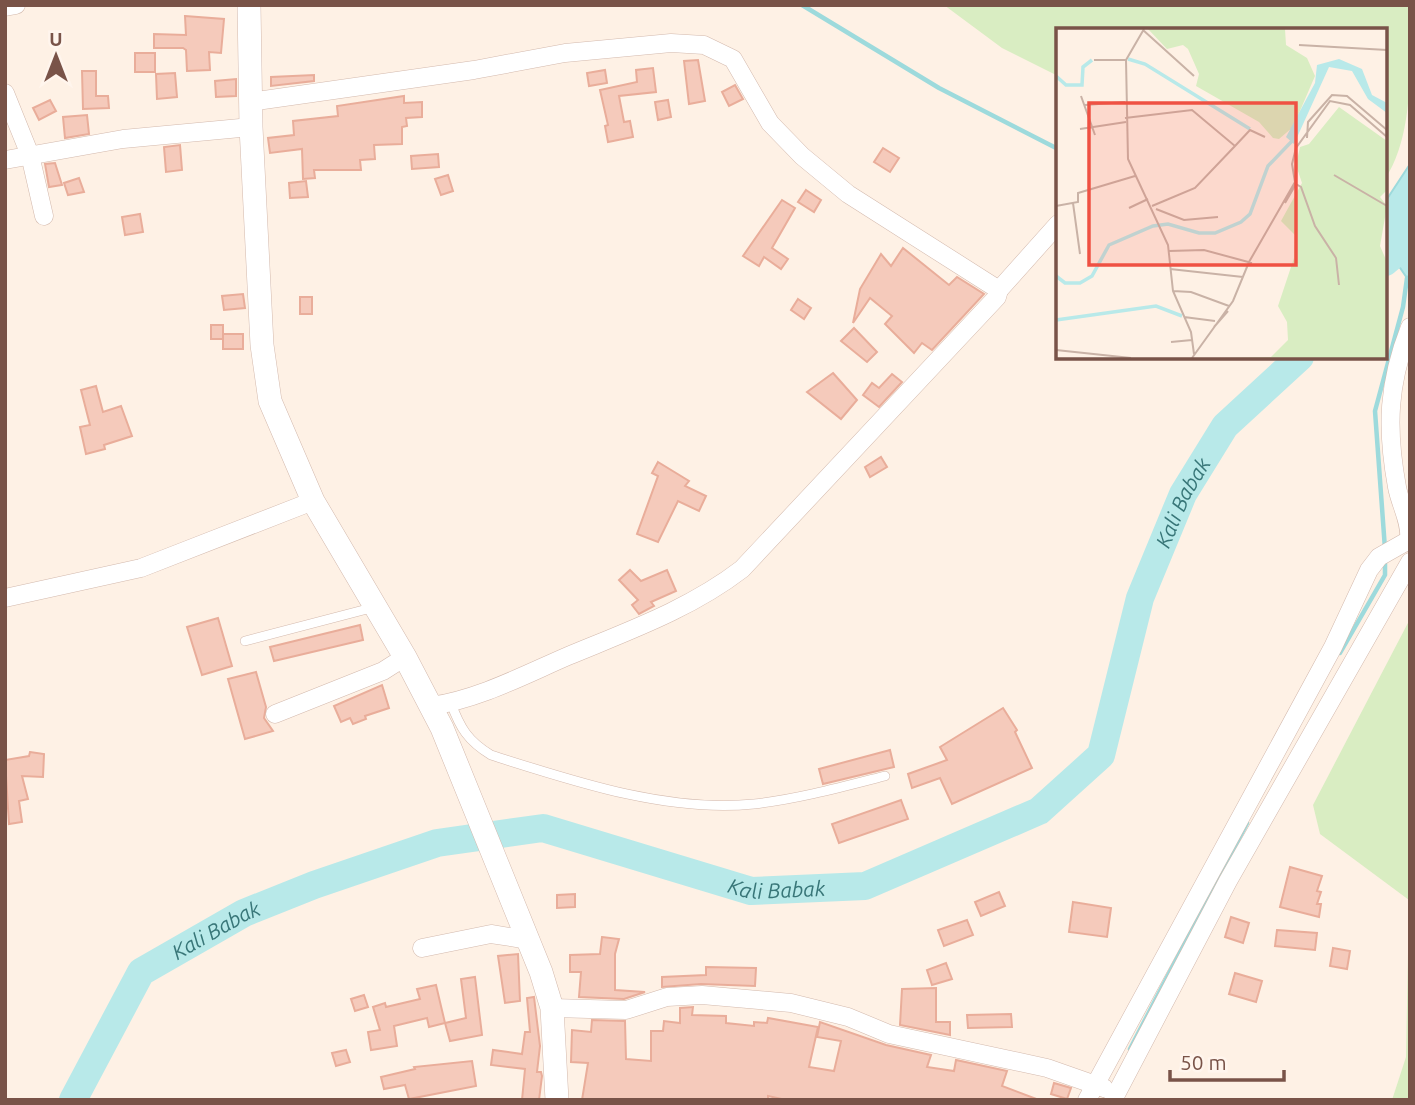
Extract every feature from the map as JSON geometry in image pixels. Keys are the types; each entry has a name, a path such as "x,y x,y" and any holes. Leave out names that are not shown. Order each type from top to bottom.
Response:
{"street":[{"path":"5,6 16,5"},
{"path":"249,5 251,127 267,384 277,420 313,501 405,657 441,705 452,751 529,940 552,1008 557,1100"},
{"path":"250,102 368,87 565,53 671,43 704,45 733,59 770,123 829,179 848,194 999,290"},
{"path":"5,93 30,155 44,216"},
{"path":"5,160 123,139 251,127"},
{"path":"441,705 654,620 692,602 728,580 742,569 997,297 999,290 1056,226"},
{"path":"552,1008 626,1010 667,997 702,995 791,1003 848,1017 889,1034 1017,1060 1104,1092 1218,876 1333,648 1369,570 1397,549 1409,533 1397,490 1389,417 1391,384 1410,327"},
{"path":"5,598 141,568 313,501"},
{"path":"1218,876 1410,562"},
{"path":"275,714 383,671 405,657"},
{"path":"422,948 491,934 529,940"}],"lane":[{"path":"245,641 375,606"},
{"path":"441,705 474,745 491,755 650,797 704,804 753,804 885,776"}],"green space":[{"path":"944,5 1410,5 1409,96 1402,141 1387,175 1387,28 1056,28 1056,75 1002,48"},
{"path":"1410,619 1410,1100 1392,1100 1406,1057 1409,900 1320,834 1313,805"}],"water":[{"path":"1410,164 1410,274 1407,278 1392,256 1387,253 1387,199"}],"building":[{"path":"185,16 224,19 221,53 209,52 210,70 187,71 186,50 183,48 154,48 154,34 186,35"},
{"path":"135,53 155,53 155,72 135,72"},
{"path":"698,60 705,101 689,104 684,61"},
{"path":"653,68 656,92 619,96 624,122 630,121 633,137 608,142 605,126 608,125 600,90 637,82 636,70"},
{"path":"605,70 607,83 589,86 587,73"},
{"path":"82,71 96,71 96,96 108,96 109,108 83,109"},
{"path":"175,73 177,97 157,99 156,74"},
{"path":"314,75 314,81 271,86 271,77"},
{"path":"236,79 236,96 216,97 215,81"},
{"path":"735,85 743,99 729,106 722,92"},
{"path":"404,96 404,103 422,102 422,117 406,118 407,126 402,127 402,144 374,145 375,159 360,160 361,170 314,170 315,178 303,179 302,149 270,153 268,138 294,135 293,121 338,116 337,106"},
{"path":"50,100 56,111 39,120 33,108"},
{"path":"668,100 671,117 658,120 655,102"},
{"path":"87,115 89,134 65,138 63,117"},
{"path":"180,145 182,170 166,172 164,147"},
{"path":"883,148 899,158 890,172 874,162"},
{"path":"438,154 439,167 412,169 411,156"},
{"path":"55,163 62,185 49,187 45,164"},
{"path":"448,175 453,191 441,195 435,179"},
{"path":"79,178 84,192 68,195 64,183"},
{"path":"306,181 308,197 290,198 289,183"},
{"path":"806,190 821,200 814,212 798,202"},
{"path":"782,200 795,208 772,248 788,259 781,269 764,257 759,266 743,256"},
{"path":"140,214 143,232 125,235 122,217"},
{"path":"903,248 949,285 957,277 984,294 932,350 922,343 914,353 885,324 892,316 870,298 853,323 860,289 881,254 891,266"},
{"path":"243,294 245,308 224,310 222,296"},
{"path":"300,297 312,297 312,314 300,314"},
{"path":"798,299 811,308 804,319 791,310"},
{"path":"211,325 223,325 223,339 211,339"},
{"path":"854,328 877,352 867,362 841,341"},
{"path":"223,334 243,334 243,349 223,349"},
{"path":"833,373 857,400 841,419 807,392"},
{"path":"892,374 902,382 879,407 863,395 872,383 879,388"},
{"path":"96,386 103,412 121,406 132,436 104,445 105,449 86,454 80,427 90,425 81,390"},
{"path":"881,457 887,467 870,477 865,467"},
{"path":"658,462 689,481 685,486 706,496 699,511 678,501 658,542 637,534 658,476 652,473"},
{"path":"630,570 641,581 667,570 676,591 651,602 654,606 639,614 632,605 638,600 619,580"},
{"path":"218,618 232,666 202,675 187,627"},
{"path":"360,625 363,640 274,661 270,647"},
{"path":"256,672 266,707 264,718 273,731 245,739 228,679"},
{"path":"382,685 389,708 365,716 366,719 353,724 350,718 341,722 334,706"},
{"path":"1003,708 1017,730 1015,732 1032,768 952,804 940,778 912,788 908,774 947,760 940,747"},
{"path":"890,750 894,767 823,784 819,769"},
{"path":"30,752 44,754 43,777 22,776 28,799 19,801 22,822 9,824 5,760 29,756"},
{"path":"901,800 908,819 839,843 832,824"},
{"path":"1290,867 1322,876 1317,891 1321,892 1317,904 1321,904 1319,917 1280,907"},
{"path":"999,892 1005,906 981,916 975,902"},
{"path":"575,894 575,907 557,908 557,895"},
{"path":"1073,902 1111,908 1107,937 1069,932"},
{"path":"1231,917 1249,923 1243,943 1225,937"},
{"path":"967,920 973,935 944,946 938,930"},
{"path":"1277,930 1317,933 1315,950 1275,946"},
{"path":"602,937 619,939 615,954 615,990 645,992 624,999 579,997 581,972 570,972 570,955 600,954"},
{"path":"1333,948 1350,951 1347,969 1330,966"},
{"path":"518,954 520,1001 505,1003 498,956"},
{"path":"946,963 952,979 932,985 927,970"},
{"path":"706,967 756,968 755,986 701,984 662,987 662,977 706,975"},
{"path":"1235,973 1262,981 1256,1002 1229,994"},
{"path":"475,977 482,1035 450,1041 445,1023 466,1018 461,979"},
{"path":"436,985 445,1023 429,1027 427,1018 394,1026 397,1046 371,1050 368,1032 380,1030 373,1007 385,1003 386,1007 420,999 417,989"},
{"path":"936,988 936,1022 950,1022 950,1035 900,1025 902,989"},
{"path":"364,995 368,1007 355,1011 351,999"},
{"path":"534,997 540,1046 537,1072 541,1072 542,1076 539,1100 522,1100 525,1069 491,1065 493,1050 522,1054 525,1032 530,1032 527,998"},
{"path":"693,1007 692,1015 726,1016 726,1023 754,1026 754,1022 767,1023 768,1018 818,1027 809,1067 834,1071 841,1041 817,1037 820,1022 886,1045 931,1055 927,1067 954,1071 956,1060 1007,1071 1002,1086 1039,1100 786,1100 768,1096 768,1100 582,1100 588,1063 571,1062 572,1030 591,1032 592,1020 625,1021 626,1059 651,1061 651,1031 663,1031 664,1021 680,1023 680,1008"},
{"path":"1011,1014 1012,1027 968,1028 967,1015"},
{"path":"346,1050 350,1062 336,1066 332,1053"},
{"path":"472,1061 476,1086 409,1099 405,1085 384,1089 381,1077 415,1069 414,1067"},
{"path":"1054,1083 1071,1088 1067,1099 1051,1094"}],"waterway":[{"path":"802,5 939,88 1056,148"},
{"name":"Kali Babak","path":"1387,260 1392,256"},
{"path":"1385,549 1375,411 1403,307 1407,278"},
{"name":"Kali Babak","path":"73,1100 141,972 244,913 314,885 437,843 543,828 751,891 865,886 1039,811 1101,755 1140,598 1183,494 1225,426 1298,359"},
{"path":"1340,653 1385,575 1385,558"},
{"path":"1130,1049 1247,823"}]}
